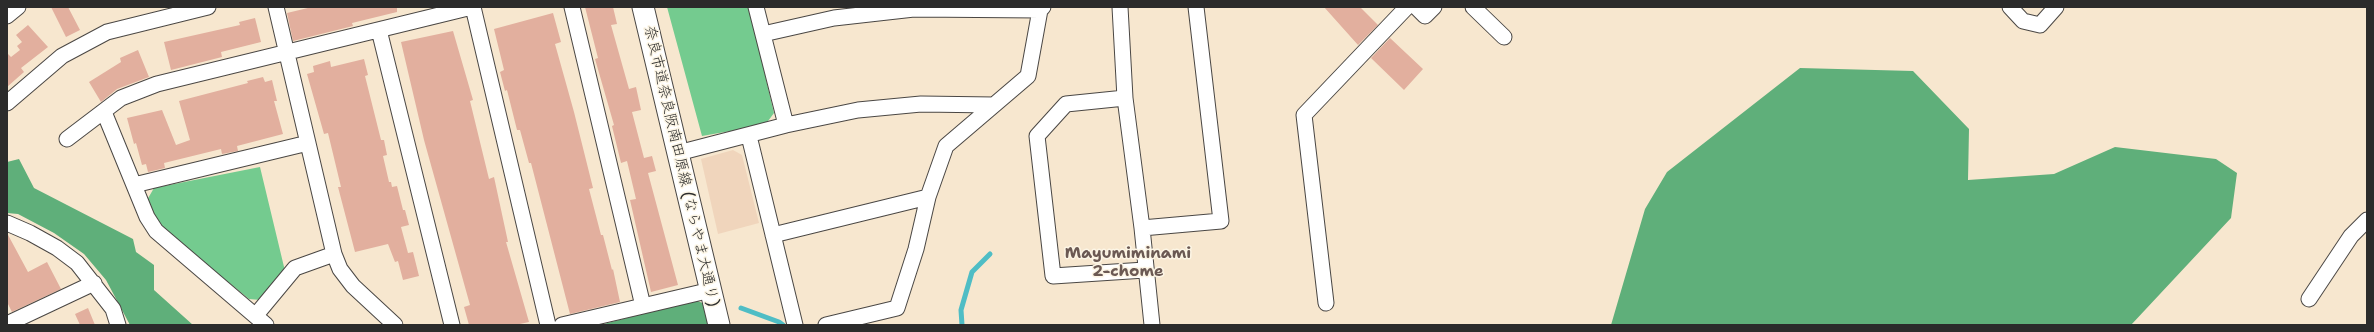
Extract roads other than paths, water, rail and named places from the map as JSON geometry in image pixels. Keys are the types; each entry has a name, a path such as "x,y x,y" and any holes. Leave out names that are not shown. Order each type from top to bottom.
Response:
{"street":[{"path":"7,16 18,7"},
{"path":"7,103 62,56 107,32 208,7"},
{"path":"276,7 334,254 340,269 353,286 395,325"},
{"path":"67,139 121,98 142,89 287,51 472,7 548,325"},
{"path":"572,7 643,306"},
{"name":"奈良市道奈良阪南田原線 (ならやま大通り)","path":"643,7 719,325"},
{"path":"756,7 786,125"},
{"path":"1120,7 1125,98 1142,228 1145,270 1152,325"},
{"path":"1142,228 1221,221 1196,7"},
{"path":"1326,303 1304,115 1407,7"},
{"path":"1416,7 1425,16 1434,7"},
{"path":"1473,7 1504,37"},
{"path":"2010,7 2023,21 2040,25 2056,7"},
{"path":"763,34 834,18 914,9 1042,8 1028,76 946,146 928,197 916,249 897,308 826,325"},
{"path":"380,30 452,325"},
{"path":"1125,98 1066,104 1037,136 1053,276 1145,270"},
{"path":"678,153 749,136 786,125 874,108 920,104 994,105"},
{"path":"104,112 147,217 156,231 261,320 295,268 334,254"},
{"path":"749,136 795,325"},
{"path":"134,185 308,144"},
{"path":"773,235 928,197"},
{"path":"2309,299 2351,236 2367,220"},
{"path":"7,223 30,232 57,248 77,263 113,309 118,325"},
{"path":"17,322 94,283"},
{"path":"567,324 711,290"}],"waterway":[{"path":"962,325 961,310 972,272 990,254"},
{"path":"741,308 779,322 783,325"}],"district":[{"name":"Mayumiminami 2-chome","path":"1128,263"}]}
